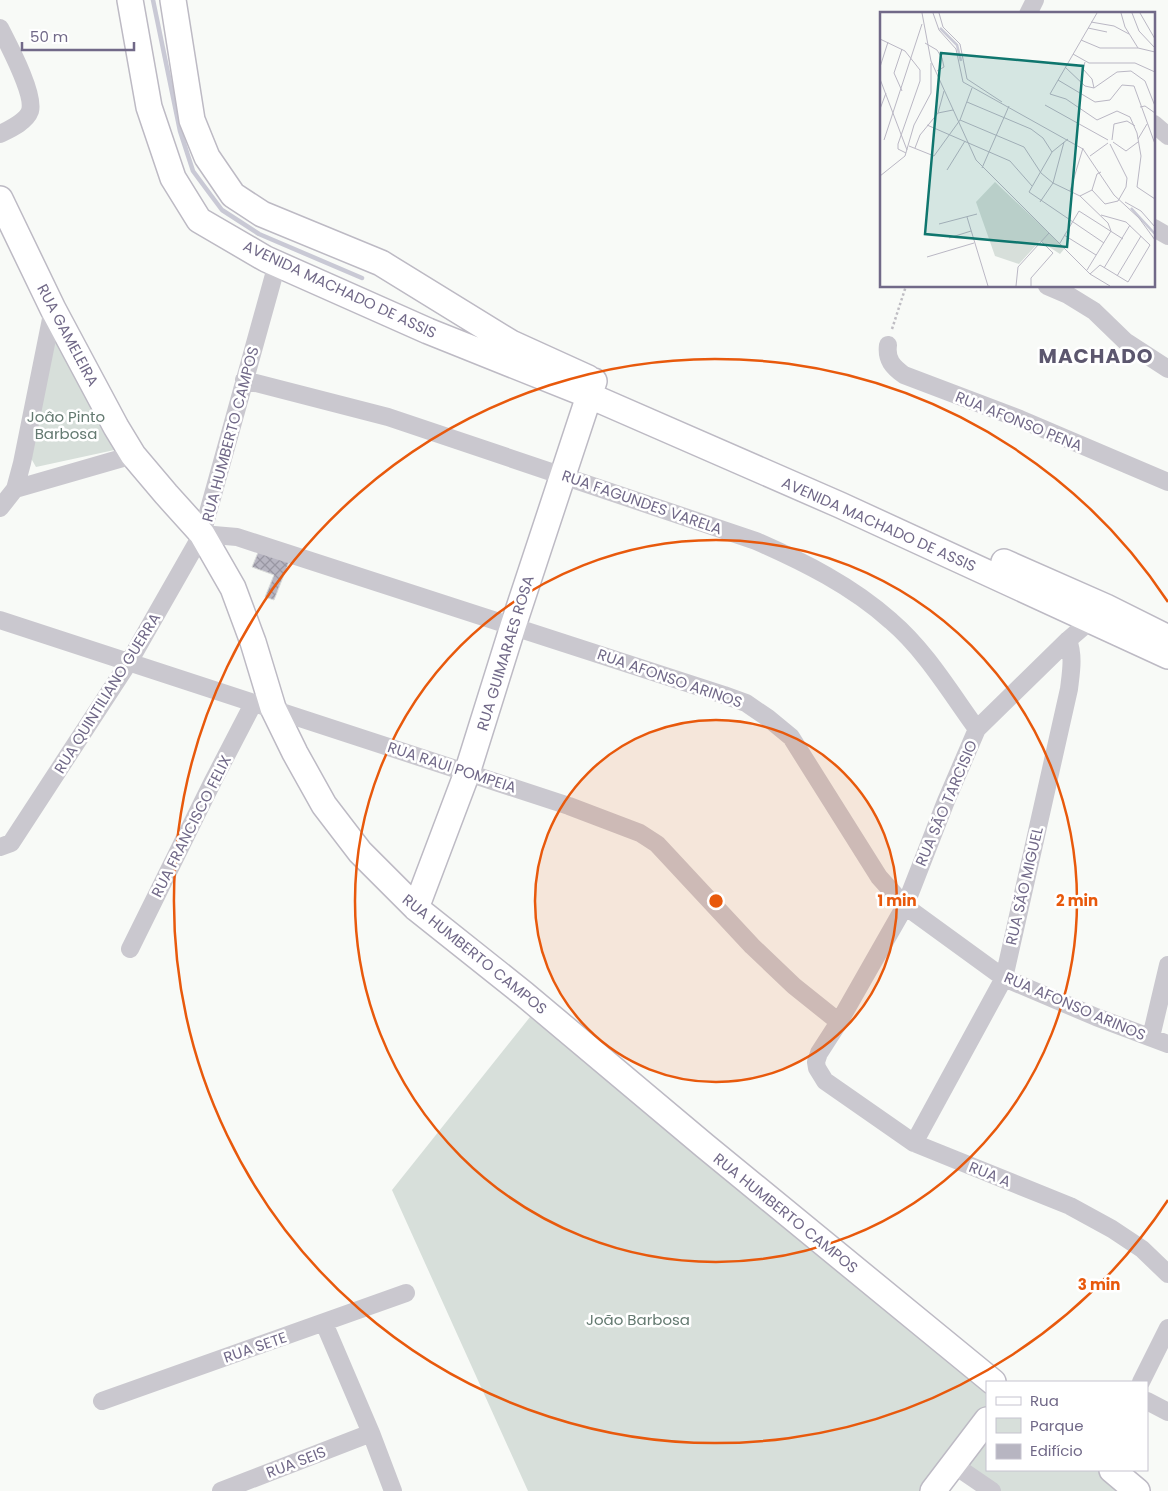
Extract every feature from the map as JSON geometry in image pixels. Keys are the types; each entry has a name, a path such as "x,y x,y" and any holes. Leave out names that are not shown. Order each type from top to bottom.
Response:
{"street":[{"name":"AVENIDA MACHADO DE ASSIS","path":"130,0 149,106 173,178 199,220 266,259 428,331 591,388"},
{"name":"AVENIDA MACHADO DE ASSIS","path":"173,0 192,120 207,157 233,195 262,214 381,263 511,343 591,388 840,505 1098,614 1168,638"},
{"path":"1029,12 1035,0"},
{"path":"0,28 21,72 30,99 30,109 27,116 18,124 0,134"},
{"path":"1156,126 1168,136"},
{"name":"RUA GAMELEIRA","path":"0,199 53,309 116,428 133,455 202,534"},
{"path":"1156,229 1168,236"},
{"name":"RUA HUMBERTO CAMPOS","path":"277,264 202,534 233,588 254,642 263,706 294,753 324,805 360,852 416,908 524,994 705,1146 992,1381"},
{"path":"1052,288 1068,295 1094,311 1125,341 1168,369"},
{"path":"0,508 14,489 22,463 53,309"},
{"name":"RUA AFONSO PENA","path":"888,345 887,353 889,359 894,367 904,375 1020,419 1168,482"},
{"name":"RUA FAGUNDES VARELA","path":"244,380 388,417 756,541 816,569 891,621 923,654 977,729"},
{"name":"RUA GUIMARAES ROSA","path":"416,908 467,773 591,388"},
{"path":"14,489 133,455"},
{"name":"RUA AFONSO ARINOS","path":"202,534 237,537 746,703 791,737 879,877 904,906 1004,978 1096,1018 1168,1044"},
{"name":"RUA QUINTILIANO GUERRA","path":"2,847 11,843 128,662 202,534"},
{"name":"AVENIDA MACHADO DE ASSIS","path":"1098,614 1168,656"},
{"name":"RUA SÃO TARCISIO","path":"817,1068 816,1062 819,1053 839,1022 904,906 946,800 977,729 1068,640 1098,614"},
{"name":"RUA RAUI POMPEIA","path":"0,620 606,819 640,833 657,844 752,946 794,986 839,1022"},
{"name":"RUA SÃO MIGUEL","path":"914,1143 1004,978 1069,690 1072,661 1068,640"},
{"name":"RUA FRANCISCO FELIX","path":"130,949 213,781 263,706"},
{"path":"1151,1038 1168,965"},
{"name":"RUA A","path":"817,1068 825,1081 914,1143 1070,1206 1112,1229 1142,1249 1168,1274"},
{"name":"RUA SETE","path":"102,1401 406,1293"},
{"path":"324,1323 371,1433 393,1491"},
{"path":"1141,1381 1168,1328"},
{"path":"1148,1402 1168,1412"},
{"path":"933,1491 986,1421"},
{"name":"RUA SEIS","path":"221,1491 371,1433"},
{"path":"954,1465 992,1491"},
{"path":"1113,1471 1136,1491"}],"path":[{"path":"888,345 905,288"}],"green space":[{"name":"Joâo Pinto Barbosa","path":"56,324 119,449 36,467 28,453"},
{"name":"João Barbosa","path":"530,1017 994,1381 986,1381 986,1471 1106,1471 1134,1491 983,1491 947,1467 927,1491 528,1491 392,1190"}],"building":[{"path":"259,550 289,562 274,600 265,597 274,575 252,567"}],"waterway":[{"path":"153,0 180,131 193,171 222,210 259,234 362,278"}],"district":[{"name":"MACHADO","path":"1096,356"}]}
